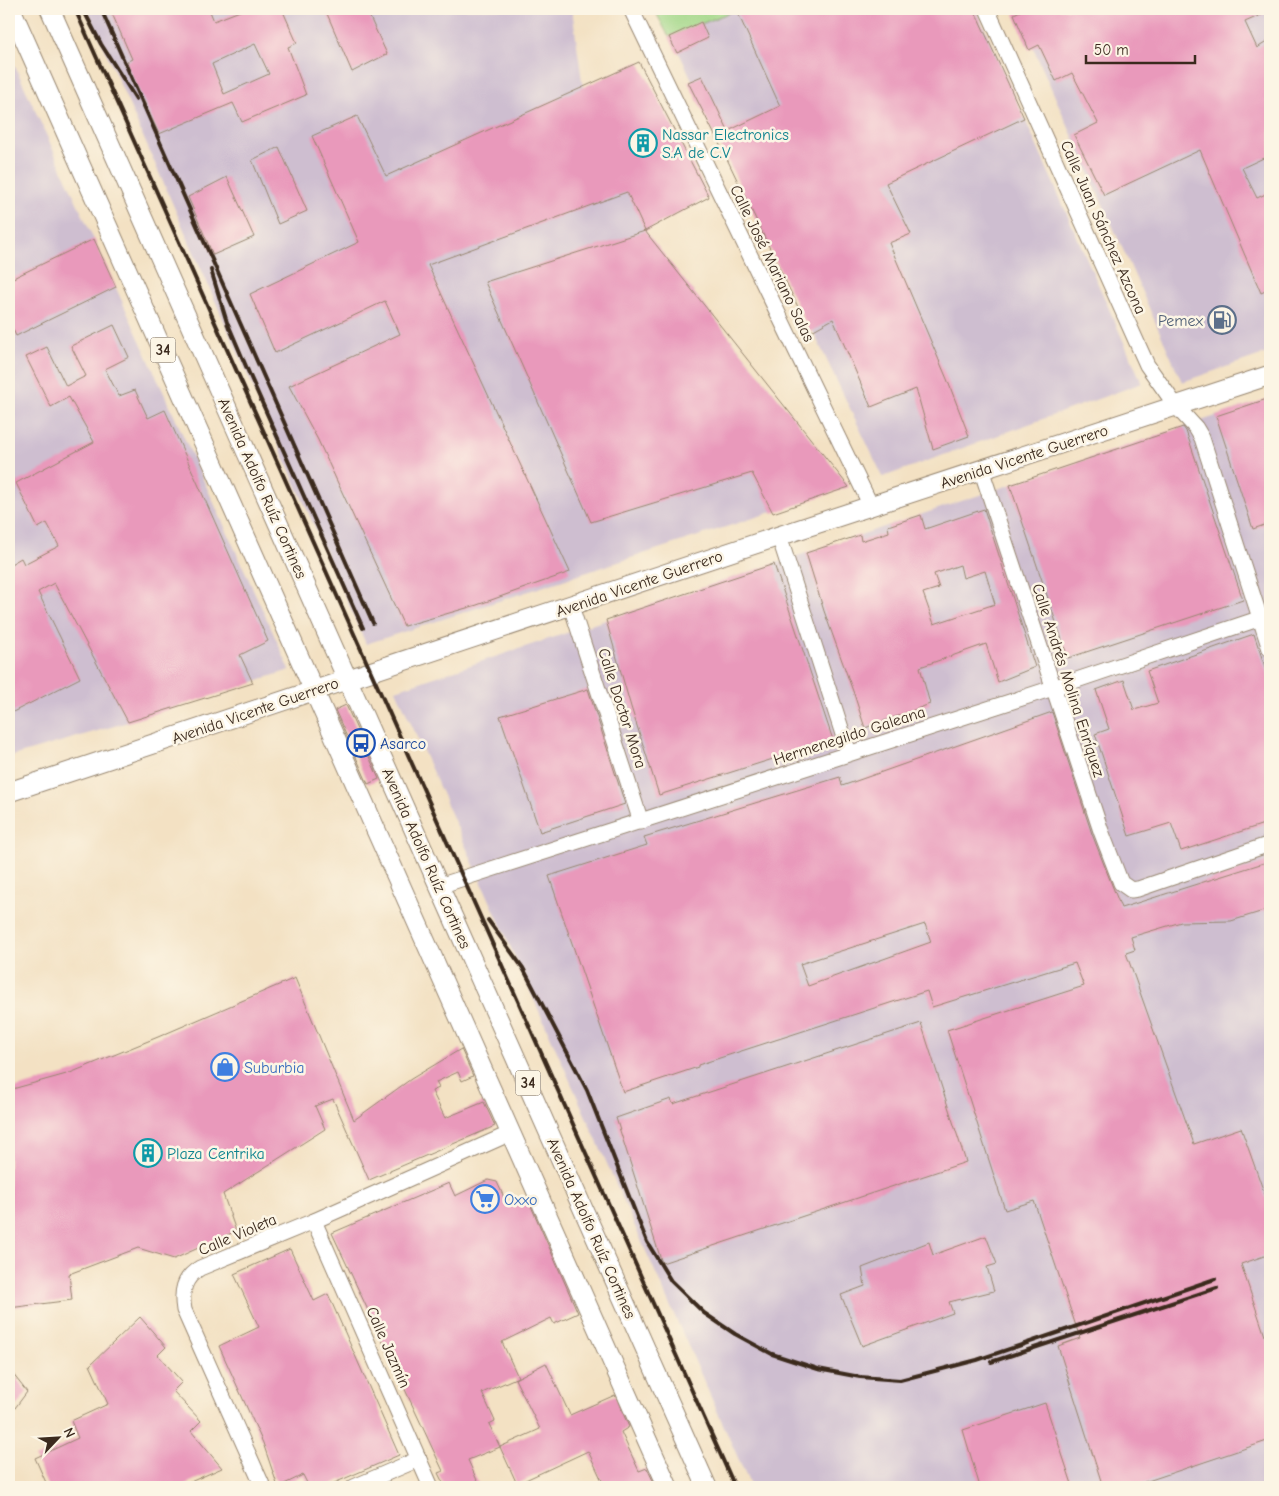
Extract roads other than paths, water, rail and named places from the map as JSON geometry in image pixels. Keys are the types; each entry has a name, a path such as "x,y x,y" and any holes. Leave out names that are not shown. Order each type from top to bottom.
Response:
{"main road":[{"name":"34","path":"11,9 668,1487"},
{"name":"Avenida Adolfo Ruíz Cortines","path":"50,9 707,1487"},
{"name":"Avenida Vicente Guerrero","path":"9,792 1270,375"}],"street":[{"name":"Calle José Mariano Salas","path":"631,9 871,506"},
{"name":"Calle Juan Sánchez Azcona","path":"987,9 1147,365 1176,406 1196,428 1202,438 1265,617 1270,648"},
{"name":"Calle Andrés Molina Enríquez","path":"981,469 1098,822 1121,883 1131,890 1138,889 1270,844"},
{"path":"779,536 848,753"},
{"name":"Calle Doctor Mora","path":"571,606 641,822"},
{"name":"Hermenegildo Galeana","path":"439,886 1053,688 1265,617"},
{"name":"Calle Violeta","path":"263,1487 184,1310 183,1288 187,1279 200,1268 314,1221 511,1133"},
{"name":"Calle Jazmín","path":"314,1221 431,1487"},
{"path":"354,1487 419,1459"}],"railway":[{"path":"75,9 735,1487"},
{"path":"83,9 101,44 136,99"},
{"path":"101,9 373,623"},
{"path":"211,270 229,329"},
{"path":"228,324 363,628"},
{"path":"488,920 523,968 587,1090 647,1242 671,1281 704,1313 735,1334 772,1354 818,1369 860,1377 900,1380 977,1360 1215,1279"},
{"path":"991,1362 1217,1288"}],"place":[{"name":"Nassar Electronics S.A de C.V","path":"643,143"},
{"name":"Pemex","path":"1222,320"},
{"name":"Asarco","path":"361,743"},
{"name":"Suburbia","path":"225,1067"},
{"name":"Plaza Centrika","path":"148,1153"},
{"name":"Oxxo","path":"485,1199"}]}
